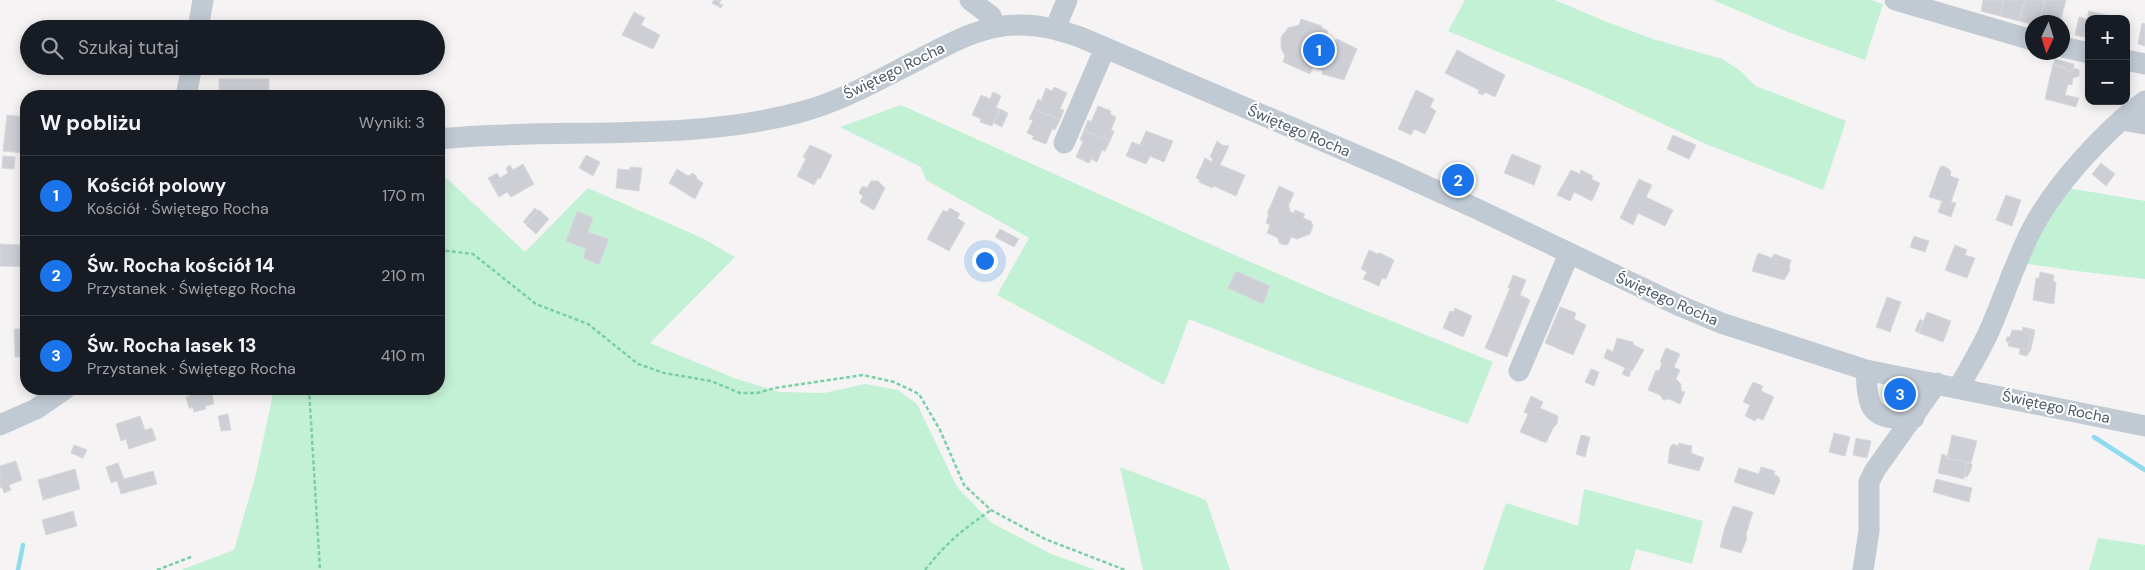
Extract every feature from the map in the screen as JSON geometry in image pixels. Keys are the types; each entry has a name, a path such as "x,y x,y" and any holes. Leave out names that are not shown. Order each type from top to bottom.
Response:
{"street":[{"path":"200,20 203,0"},
{"path":"970,0 991,16 996,27"},
{"path":"1895,0 2025,38"},
{"path":"1055,29 1070,2"},
{"name":"Świętego Rocha","path":"445,139 719,127 776,118 817,107 841,98 962,38 996,27 1026,25 1055,29 1105,48 1391,170 1475,208 1678,306 1721,323 1866,370 1959,387 2145,426"},
{"path":"1064,143 1105,48"},
{"path":"2070,49 2085,52"},
{"path":"2130,61 2145,64"},
{"path":"187,90 190,75"},
{"path":"1959,387 1990,329 2033,228 2054,195 2121,120 2145,101"},
{"path":"2121,120 2145,124"},
{"path":"1519,371 1569,254"},
{"path":"1866,370 1867,396 1871,407 1878,414 1893,419 1914,418"},
{"path":"1862,570 1869,531 1869,482 1875,470 1914,418 1937,383"},
{"path":"0,425 36,409 56,395"}],"path":[{"path":"445,251 473,254 536,304 588,324 638,364 664,373 711,381 740,394 863,376 894,382 919,394 940,430 964,484 991,510 1045,539 1125,570"},
{"path":"309,395 320,570"},
{"path":"925,570 958,532 991,510"},
{"path":"156,570 191,557"}],"green space":[{"path":"1465,0 1555,0 1653,39 1722,59 1738,69 1756,86 1846,121 1823,190 1706,144 1590,90 1448,31"},
{"path":"1713,0 1871,0 1883,4 1865,60 1788,32"},
{"path":"901,105 1230,253 1327,295 1493,362 1468,424 1315,369 1189,319 1164,385 997,295 1029,238 926,180 921,167 840,127"},
{"path":"445,177 525,252 588,188 702,238 735,257 650,343 734,378 780,392 824,393 865,384 898,390 917,404 957,487 992,523 1051,554 1096,570 181,570 234,550 256,474 273,395 445,395"},
{"path":"2068,188 2145,201 2145,279 2022,263"},
{"path":"1884,393 1904,400 1905,397 1912,398 1902,408 1890,407 1883,400"},
{"path":"1120,467 1206,500 1230,570 1143,570"},
{"path":"1584,489 1703,521 1692,564 1636,549 1630,570 1483,570 1506,503 1578,526"},
{"path":"2098,538 2145,545 2145,570 2089,570"}],"building":[{"path":"714,0 721,0 719,4 723,5 721,8 712,3"},
{"path":"1983,0 2004,0 2000,16 1981,11"},
{"path":"2004,0 2025,0 2019,21 2000,16"},
{"path":"2025,0 2045,0 2041,15 2025,15 2025,22 2019,21"},
{"path":"2045,0 2066,0 2062,15 2041,15"},
{"path":"2089,11 2107,15 2088,15"},
{"path":"634,12 645,18 641,25 660,35 653,49 622,35"},
{"path":"2079,17 2085,18 2084,37 2075,35"},
{"path":"1301,19 1322,26 1322,28 1328,31 1326,37 1336,41 1337,39 1357,49 1344,80 1322,74 1323,71 1313,67 1310,74 1283,62 1285,56 1281,48 1281,37 1288,28 1299,25"},
{"path":"2142,23 2145,24 2145,46 2138,44"},
{"path":"1457,50 1505,75 1495,97 1485,92 1483,95 1478,93 1479,90 1445,73"},
{"path":"2055,60 2074,64 2070,72 2066,71 2066,68 2053,65"},
{"path":"2053,64 2066,68 2066,71 2070,72 2074,68 2079,70 2079,76 2073,78 2072,85 2068,84 2065,95 2079,98 2076,107 2045,99"},
{"path":"219,79 269,79 269,90 219,90"},
{"path":"1054,87 1067,93 1060,109 1064,110 1060,120 1034,109 1038,99 1041,101 1046,88 1052,91"},
{"path":"1416,90 1434,99 1430,107 1436,111 1425,134 1414,129 1411,135 1398,129"},
{"path":"993,92 1001,96 996,108 1000,109 992,126 980,122 981,119 972,115 981,95 990,99"},
{"path":"1098,106 1111,111 1110,114 1116,117 1111,130 1114,131 1110,141 1084,130 1088,120 1091,122"},
{"path":"1000,109 1008,113 1002,127 994,123"},
{"path":"1034,109 1060,120 1055,130 1052,129 1046,144 1032,139 1034,136 1027,133 1033,120 1029,119"},
{"path":"7,115 20,116 20,153 3,151"},
{"path":"1084,130 1110,141 1105,151 1102,150 1097,162 1091,159 1089,163 1076,157 1083,141 1080,140"},
{"path":"1146,131 1173,141 1164,162 1150,156 1146,164 1126,156 1132,142 1140,145"},
{"path":"1673,135 1696,145 1689,159 1667,149"},
{"path":"1217,141 1222,145 1229,146 1220,165 1245,175 1236,196 1214,186 1212,188 1199,182 1200,180 1196,178 1205,158 1212,162 1213,159 1210,157"},
{"path":"810,145 832,155 820,179 818,178 814,185 797,176 806,159 803,157"},
{"path":"1512,154 1541,166 1534,185 1504,173"},
{"path":"586,155 600,162 593,176 579,168"},
{"path":"3,156 15,157 14,169 2,168"},
{"path":"2101,163 2115,174 2106,186 2092,174"},
{"path":"523,164 534,184 511,197 507,192 499,197 488,178 497,173 500,178 508,173 506,168 510,165 513,170"},
{"path":"1943,166 1949,169 1951,172 1950,176 1959,179 1951,202 1956,203 1951,217 1938,212 1942,201 1929,197 1940,167"},
{"path":"630,167 642,168 639,191 616,188 618,169 630,170"},
{"path":"677,169 688,176 693,173 703,183 695,199 669,183"},
{"path":"1571,170 1580,174 1581,170 1593,176 1591,179 1600,183 1592,201 1574,192 1570,201 1557,195"},
{"path":"1639,179 1652,185 1646,197 1673,210 1665,226 1638,213 1633,225 1620,218"},
{"path":"871,181 878,181 885,188 874,210 860,202 863,196 859,193 863,186 867,188"},
{"path":"1279,186 1294,193 1288,207 1290,208 1289,211 1294,213 1295,210 1305,214 1303,218 1311,221 1313,226 1310,234 1297,239 1291,237 1288,244 1285,245 1279,243 1278,238 1267,233 1270,225 1266,223 1269,214 1267,214"},
{"path":"2006,195 2021,200 2012,226 1996,220"},
{"path":"535,208 538,211 526,224 523,222"},
{"path":"950,208 960,214 957,218 965,223 949,251 927,239 943,210 947,212"},
{"path":"539,210 549,219 536,234 526,225"},
{"path":"577,211 593,218 588,232 609,239 599,265 583,258 586,249 566,241"},
{"path":"1000,229 1019,239 1014,247 995,237"},
{"path":"1914,236 1929,241 1925,252 1910,247"},
{"path":"0,244 20,245 20,267 0,266"},
{"path":"1955,245 1967,250 1965,255 1975,258 1967,278 1945,270"},
{"path":"1369,250 1394,260 1386,279 1382,278 1379,286 1363,279 1367,272 1361,269"},
{"path":"1758,253 1772,258 1774,254 1791,260 1790,270 1784,280 1752,271"},
{"path":"1236,271 1270,286 1263,304 1228,288"},
{"path":"2040,272 2054,275 2053,282 2056,282 2054,304 2033,300 2036,278 2039,278"},
{"path":"1513,275 1526,280 1520,295 1530,300 1507,357 1485,348 1510,288 1508,288"},
{"path":"1887,297 1901,302 1890,332 1876,327"},
{"path":"1560,307 1576,313 1574,319 1586,325 1573,355 1545,343"},
{"path":"1455,308 1472,316 1463,337 1443,328 1450,311 1453,312"},
{"path":"1927,312 1951,321 1943,342 1919,333"},
{"path":"1920,319 1923,321 1919,332 1915,331"},
{"path":"2023,327 2035,330 2031,349 2027,356 2019,354 2020,348 2028,350 2031,335 2022,331"},
{"path":"14,329 20,329 20,357 15,357"},
{"path":"2012,330 2022,331 2031,335 2028,350 2008,346 2009,342 2006,342 2007,337 2010,337"},
{"path":"1617,338 1633,342 1634,345 1644,350 1632,371 1604,358 1607,349 1613,352"},
{"path":"1666,348 1680,354 1674,367 1680,370 1676,379 1681,384 1681,391 1685,392 1680,404 1669,399 1663,400 1660,395 1648,390 1656,370 1659,371 1662,363 1660,362"},
{"path":"1625,368 1631,370 1629,377 1622,374"},
{"path":"1591,369 1599,372 1594,386 1585,382"},
{"path":"1753,382 1763,386 1761,391 1774,397 1763,420 1757,418 1755,421 1745,416 1750,405 1743,402"},
{"path":"212,395 214,404 205,406 206,409 194,412 193,408 189,408 186,397"},
{"path":"1531,396 1543,402 1540,408 1558,416 1557,424 1546,443 1520,432 1528,414 1524,412"},
{"path":"228,414 231,430 221,431 218,416"},
{"path":"140,416 145,430 152,428 156,440 129,449 126,439 121,441 116,424"},
{"path":"1834,433 1850,437 1845,456 1829,452"},
{"path":"1581,435 1590,437 1585,457 1576,454"},
{"path":"1952,435 1977,441 1971,463 1947,458"},
{"path":"1856,438 1871,441 1867,458 1853,455"},
{"path":"1679,443 1692,446 1691,453 1704,458 1699,471 1668,463 1670,447 1673,444 1678,446"},
{"path":"74,445 87,450 83,458 71,453"},
{"path":"1942,454 1947,456 1947,458 1967,462 1964,479 1938,473"},
{"path":"16,461 22,480 9,485 11,490 4,493 2,487 0,488 0,466"},
{"path":"118,463 124,479 153,471 157,484 121,494 117,481 111,483 106,467"},
{"path":"1967,463 1972,464 1967,477 1964,476"},
{"path":"1761,467 1775,471 1774,475 1778,476 1780,480 1774,495 1734,482 1739,468 1759,474"},
{"path":"75,469 80,489 43,500 38,480"},
{"path":"1936,479 1972,488 1969,502 1933,492"},
{"path":"1733,506 1753,512 1746,534 1747,538 1741,553 1720,547"},
{"path":"73,511 77,526 46,535 42,520"}],"waterway":[{"path":"2094,437 2145,470"},
{"path":"18,570 23,545"}],"place":[{"name":"Kościół polowy","path":"1319,50"},
{"name":"Św. Rocha kościół 14","path":"1458,180"},
{"name":"Św. Rocha lasek 13","path":"1900,394"}]}
